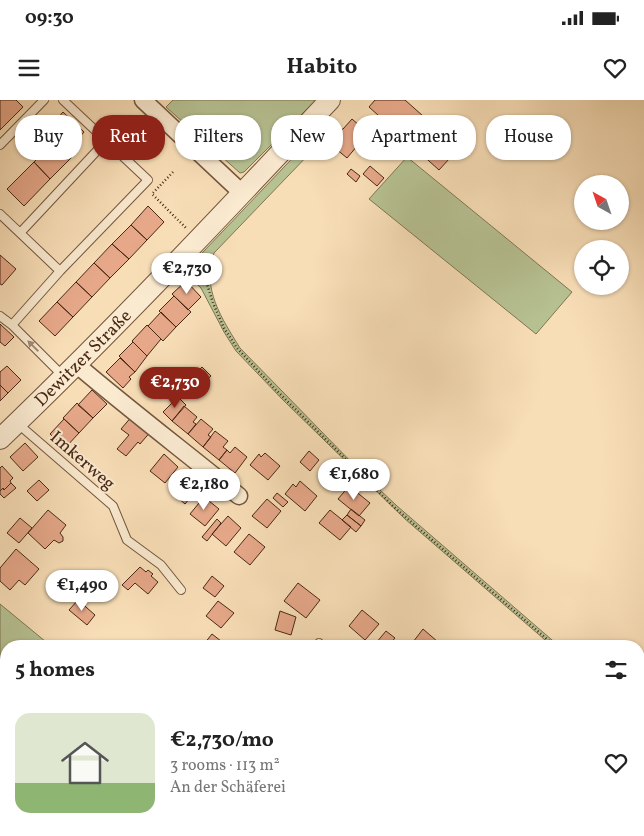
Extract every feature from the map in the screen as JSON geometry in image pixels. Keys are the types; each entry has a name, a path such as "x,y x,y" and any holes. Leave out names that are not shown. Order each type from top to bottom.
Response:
{"street":[{"path":"143,100 242,193"},
{"name":"Dewitzer Straße","path":"0,439 71,371 190,242 242,193 330,100"},
{"path":"71,371 143,417 239,496"}],"lane":[{"path":"0,145 44,100"},
{"path":"63,100 92,126"},
{"path":"20,233 92,156"},
{"path":"12,325 148,180 128,160"},
{"path":"0,214 60,272"},
{"path":"0,316 71,371"},
{"name":"Imkerweg","path":"17,423 114,506 127,540 161,565 181,590"}],"path":[{"path":"173,172 152,194 190,242 201,263 213,303 224,328 237,348 275,389 394,507 548,640"}],"green space":[{"path":"173,100 316,100 301,115 271,115 271,145 261,155 261,115 175,115 166,107"},
{"path":"225,160 256,160 244,172 240,173"},
{"path":"291,160 303,160 214,253 210,279 215,303 220,314 240,348 360,471 397,506 552,640 545,640 405,519 282,399 236,351 201,288 184,272"},
{"path":"404,160 411,160 572,292 536,334 369,199"},
{"path":"0,604 44,640 0,640"}],"building":[{"path":"0,100 16,100 23,107 0,130"},
{"path":"375,100 405,100 422,115 378,115 369,107"},
{"path":"353,120 353,151 347,158 343,155 343,129"},
{"path":"36,160 69,160 50,179 34,162"},
{"path":"428,160 448,160 439,170"},
{"path":"34,162 50,179 24,206 7,189"},
{"path":"370,166 384,178 377,186 363,174"},
{"path":"351,169 360,176 356,182 347,174"},
{"path":"148,206 164,222 147,240 131,225"},
{"path":"131,225 147,240 129,259 112,244"},
{"path":"112,244 129,259 110,278 94,263"},
{"path":"0,255 16,269 2,285 0,284"},
{"path":"94,263 110,278 92,297 76,282"},
{"path":"186,281 201,297 188,310 172,294"},
{"path":"76,282 92,297 73,317 57,302"},
{"path":"174,296 191,312 176,327 159,311"},
{"path":"57,302 73,317 55,336 39,321"},
{"path":"161,312 176,327 163,341 148,326"},
{"path":"0,324 14,337 5,346 0,342"},
{"path":"147,325 161,339 147,356 132,341"},
{"path":"133,342 147,356 135,372 119,356"},
{"path":"120,358 135,372 129,377 131,379 123,388 106,372"},
{"path":"7,366 21,380 8,393 0,385 0,372"},
{"path":"202,367 211,376 198,388 189,380"},
{"path":"0,385 8,393 0,401"},
{"path":"92,390 107,404 93,418 78,405"},
{"path":"178,397 186,405 172,421 163,412"},
{"path":"77,403 93,418 79,433 63,418"},
{"path":"184,406 197,417 193,422 196,424 188,434 172,421"},
{"path":"133,415 152,430 126,456 117,449 129,435 121,429"},
{"path":"64,419 79,433 65,448 50,434"},
{"path":"201,419 213,429 208,435 211,437 203,447 188,434"},
{"path":"215,431 228,441 223,447 227,450 219,460 203,447"},
{"path":"25,443 38,457 23,471 10,457"},
{"path":"235,447 247,457 235,473 219,460 227,450 230,453"},
{"path":"309,451 319,460 310,471 300,462"},
{"path":"265,453 280,466 268,480 250,465 259,454 261,457"},
{"path":"164,454 178,467 165,483 150,471"},
{"path":"2,466 13,478 4,490 3,488 0,491 0,468"},
{"path":"184,474 199,487 185,504 170,491"},
{"path":"39,480 49,490 37,501 27,491"},
{"path":"300,481 317,496 305,511 285,494 293,484 296,487"},
{"path":"11,483 16,488 4,498 0,491 3,488 4,490"},
{"path":"349,486 370,503 359,516 338,499"},
{"path":"277,493 288,502 283,507 273,498"},
{"path":"204,497 219,509 205,526 190,514"},
{"path":"267,499 281,511 267,528 252,516"},
{"path":"351,509 365,520 361,526 347,515"},
{"path":"48,510 66,525 60,533 63,541 59,543 54,540 45,549 28,533"},
{"path":"330,510 351,527 340,540 319,523"},
{"path":"347,515 361,526 356,532 342,520"},
{"path":"228,516 241,528 226,546 212,534"},
{"path":"20,518 32,528 19,543 7,533"},
{"path":"217,519 221,523 207,541 202,537"},
{"path":"249,534 265,547 250,565 234,552"},
{"path":"16,549 39,569 25,585 19,580 10,590 0,581 0,568"},
{"path":"140,567 146,572 148,570 153,574 151,576 158,582 148,594 135,583 128,590 122,585"},
{"path":"212,576 224,586 215,597 203,588"},
{"path":"298,583 320,600 306,618 284,601"},
{"path":"78,600 95,615 87,625 69,610"},
{"path":"218,601 234,613 221,628 206,616"},
{"path":"362,610 379,624 365,640 349,626"},
{"path":"280,611 296,617 291,635 275,630"},
{"path":"423,629 436,640 415,640"},
{"path":"386,631 395,638 393,640 378,640"},
{"path":"212,634 220,640 207,640"}]}
